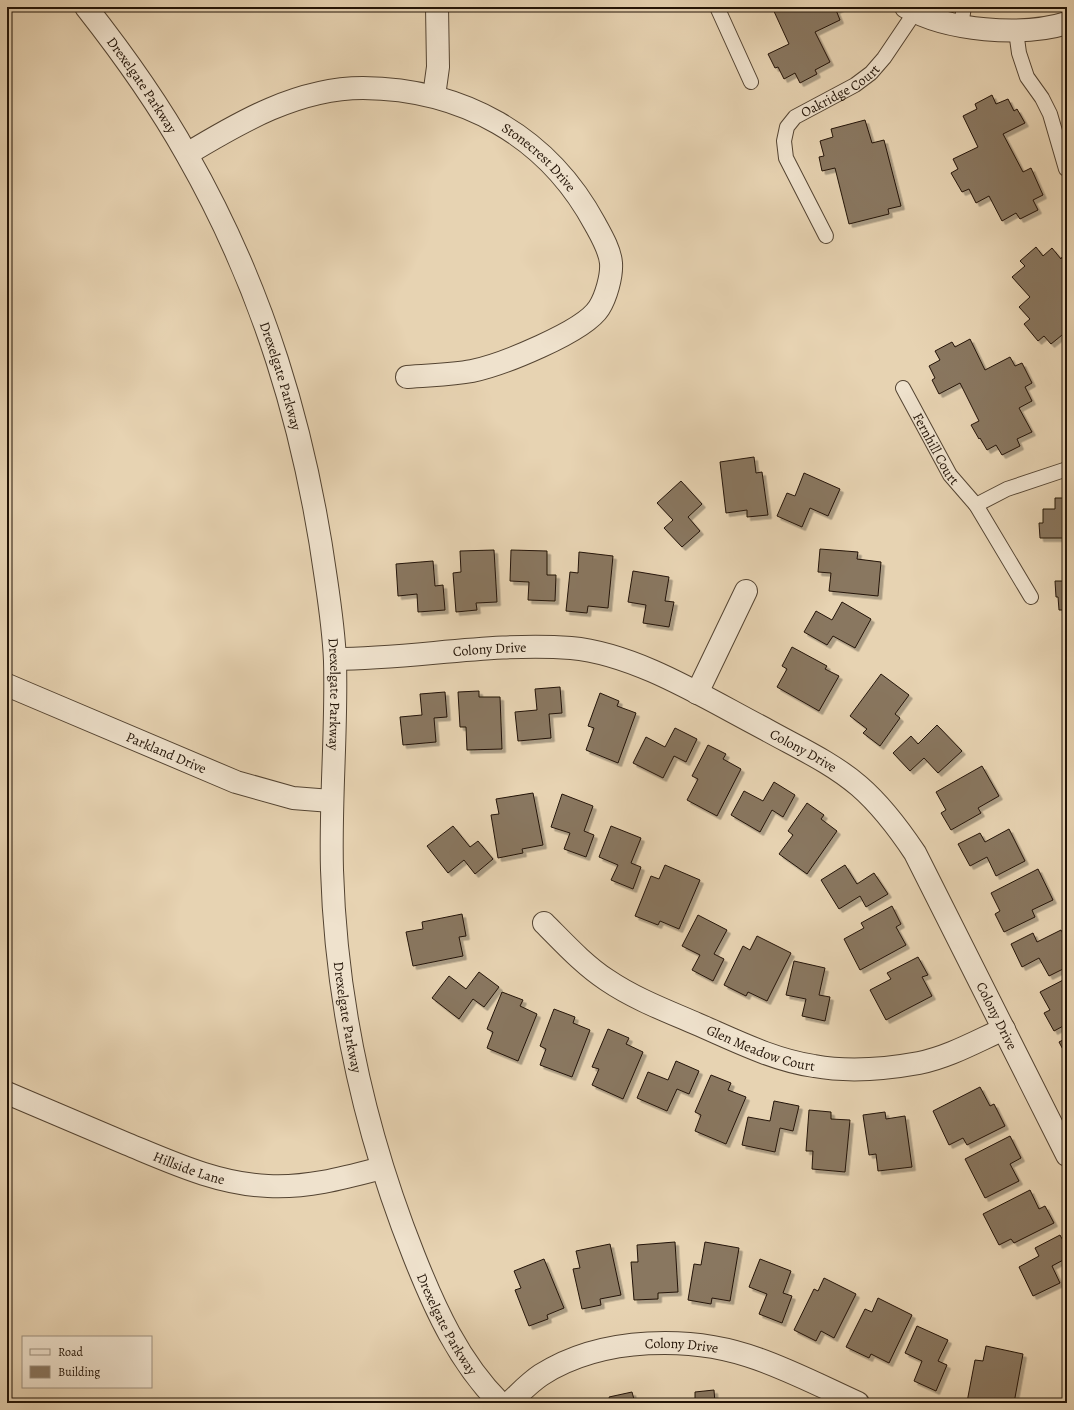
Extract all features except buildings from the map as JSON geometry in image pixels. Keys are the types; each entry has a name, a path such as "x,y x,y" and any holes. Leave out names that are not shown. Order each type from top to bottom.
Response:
{"street":[{"name":"Drexelgate Parkway","path":"86,7 135,72 187,154 216,208 261,311 286,386 298,428 315,504 327,583 334,660 332,871 335,931 343,992 365,1105 382,1168 423,1279 446,1330 468,1366 500,1403"},
{"path":"434,96 438,67 439,21 437,7"},
{"path":"910,10 963,16 1016,31 1051,28 1067,23"},
{"name":"Stonecrest Drive","path":"187,154 266,110 308,95 335,90 361,88 389,89 434,96 471,109 506,127 528,141 552,163 575,191 588,212 602,237 611,263 608,284 600,307 589,320 572,331 508,359 472,371 406,377"},
{"path":"697,693 746,591"},
{"name":"Colony Drive","path":"334,660 539,647 589,650 642,667 697,693 832,766 859,786 884,811 899,829 915,853 1067,1154"},
{"name":"Parkland Drive","path":"7,684 236,782 293,798 332,802"},
{"name":"Glen Meadow Court","path":"544,924 582,961 607,981 635,996 758,1050 813,1066 844,1069 888,1067 920,1062 954,1051 1004,1029"},
{"name":"Hillside Lane","path":"7,1093 185,1168 218,1179 269,1186 300,1186 335,1181 382,1168"},
{"name":"Colony Drive","path":"510,1403 542,1375 576,1359 622,1346 668,1343 728,1350 758,1359 858,1403"}],"lane":[{"path":"717,7 752,82"},
{"name":"Oakridge Court","path":"826,236 786,158 784,141 787,127 795,116 855,85 871,73 884,58 910,10"},
{"path":"1016,31 1019,53 1027,77 1042,98 1050,114 1066,169"},
{"name":"Fernhill Court","path":"903,388 950,475 976,505 1031,597"},
{"path":"976,505 1007,489 1067,469"}]}
